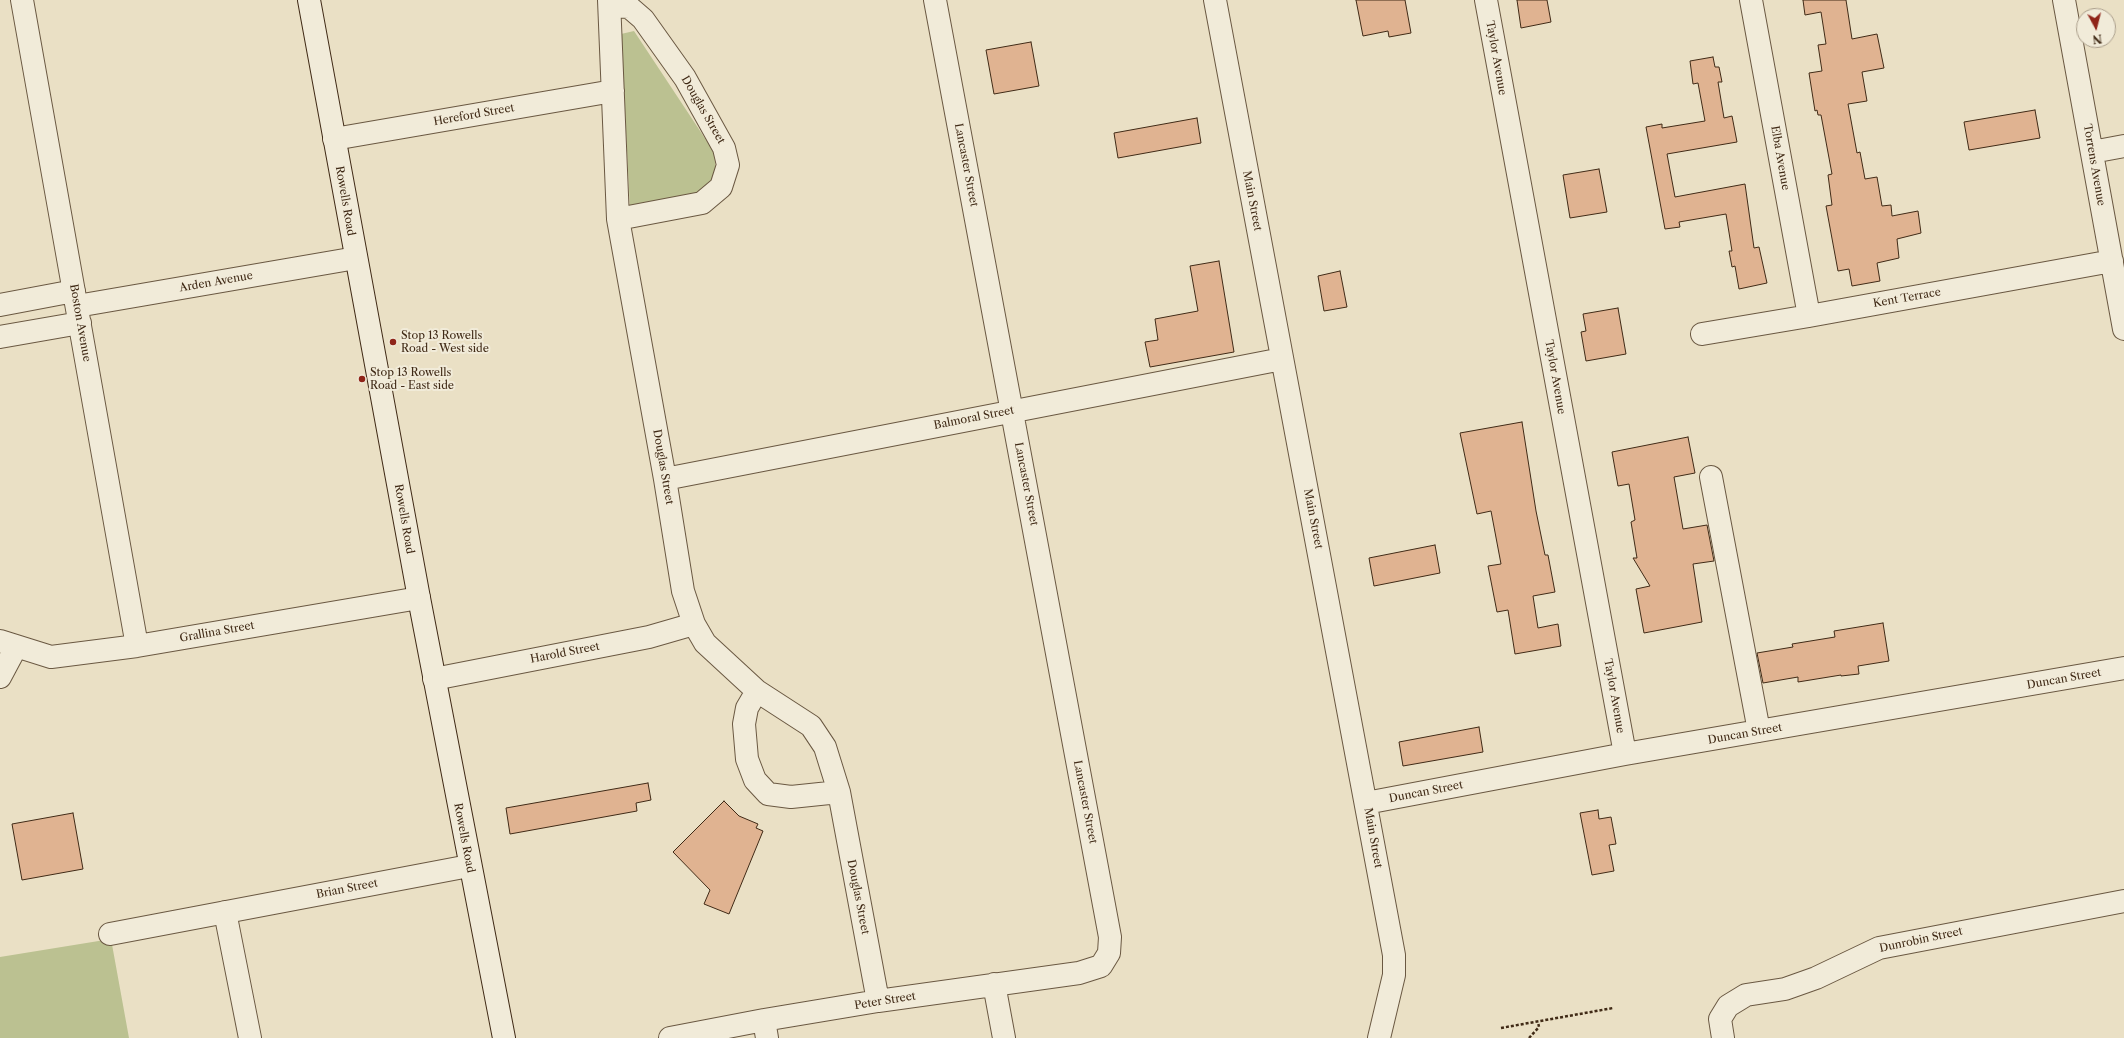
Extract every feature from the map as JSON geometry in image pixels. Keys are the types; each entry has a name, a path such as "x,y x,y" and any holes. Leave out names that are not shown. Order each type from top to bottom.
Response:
{"street":[{"name":"Boston Avenue","path":"22,0 137,646"},
{"name":"Rowells Road","path":"309,0 418,598 504,1038"},
{"name":"Lancaster Street","path":"935,0 1110,938 1109,953 1101,966"},
{"name":"Main Street","path":"1215,0 1395,961 1394,975 1379,1038"},
{"name":"Taylor Avenue","path":"1486,0 1625,754"},
{"name":"Elba Avenue","path":"1751,0 1809,316"},
{"name":"Torrens Avenue","path":"2064,0 2124,329"},
{"name":"Douglas Street","path":"618,219 702,203 721,187 728,165 724,148 685,78 643,19 629,7 609,3 618,219 684,591 694,624 705,643 757,690 811,726 825,747 839,792 878,1001"},
{"name":"Hereford Street","path":"334,139 613,90"},
{"path":"2092,152 2124,146"},
{"name":"Arden Avenue","path":"0,337 77,307 356,258"},
{"name":"Kent Terrace","path":"1702,334 2112,261"},
{"name":"Arden Avenue","path":"0,305 77,307"},
{"name":"Balmoral Street","path":"665,478 1282,359"},
{"path":"1711,477 1759,731"},
{"name":"Grallina Street","path":"0,677 8,644 51,657 137,646 418,598"},
{"name":"Harold Street","path":"434,679 649,637 694,624"},
{"name":"Duncan Street","path":"1366,804 1625,754 2124,668"},
{"path":"757,690 747,708 744,724 747,758 755,780 768,794 791,797 839,792"},
{"name":"Brian Street","path":"110,934 470,866"},
{"name":"Dunrobin Street","path":"1723,1038 1720,1019 1728,1006 1746,995 1785,989 1809,980 1879,948 2124,901"},
{"path":"225,912 250,1038"},
{"name":"Peter Street","path":"670,1038 766,1029 878,1001 1079,973 1101,966"},
{"path":"994,984 1004,1038"}],"path":[{"path":"1501,1028 1613,1008"},
{"path":"1529,1038 1539,1027 1538,1022"}],"green space":[{"path":"634,31 714,152 716,173 704,191 690,200 630,208 621,34"},
{"path":"111,939 129,1038 0,1038 0,957"}],"building":[{"path":"1356,0 1405,0 1411,33 1389,37 1388,31 1363,36"},
{"path":"1517,0 1547,0 1551,22 1521,28"},
{"path":"1803,0 1846,0 1852,39 1877,34 1884,68 1862,72 1867,101 1848,104 1857,153 1860,152 1865,179 1877,177 1882,206 1891,205 1892,216 1918,211 1921,233 1897,239 1899,258 1877,263 1880,281 1852,286 1849,269 1838,271 1826,206 1832,205 1828,175 1832,174 1821,115 1818,115 1817,110 1815,111 1809,73 1822,71 1818,45 1826,44 1821,12 1805,15"},
{"path":"1031,42 1039,86 994,94 986,50"},
{"path":"1713,57 1715,67 1719,67 1722,82 1718,82 1724,118 1732,116 1737,142 1667,154 1675,197 1745,184 1754,248 1759,247 1767,283 1739,289 1735,266 1732,267 1729,251 1732,251 1726,214 1679,222 1680,227 1665,229 1646,127 1662,124 1662,128 1705,121 1698,83 1693,84 1690,61"},
{"path":"2035,110 2040,138 1969,150 1964,122"},
{"path":"1197,118 1201,143 1118,158 1114,133"},
{"path":"1599,169 1607,212 1570,218 1563,175"},
{"path":"1219,261 1234,352 1150,367 1145,342 1158,340 1155,319 1198,311 1190,266"},
{"path":"1340,271 1347,307 1324,311 1318,276"},
{"path":"1618,308 1626,354 1586,361 1581,332 1586,331 1583,314"},
{"path":"1522,422 1536,511 1545,555 1548,555 1555,592 1533,596 1538,628 1558,624 1561,646 1515,654 1508,610 1497,612 1488,566 1501,564 1491,511 1477,514 1460,433"},
{"path":"1688,437 1695,473 1674,477 1683,529 1707,525 1714,561 1693,564 1702,622 1644,633 1636,589 1650,586 1633,558 1637,558 1631,522 1635,520 1629,484 1618,486 1612,452"},
{"path":"1435,545 1440,573 1374,586 1369,558"},
{"path":"1883,623 1889,661 1858,666 1859,674 1841,675 1798,682 1798,677 1763,683 1757,653 1793,647 1792,644 1835,637 1834,631"},
{"path":"1479,727 1483,752 1403,766 1399,742"},
{"path":"648,783 651,800 636,803 637,811 510,834 506,808"},
{"path":"724,801 739,816 758,824 756,828 763,831 729,914 704,904 710,890 673,852"},
{"path":"1598,810 1599,819 1611,817 1616,844 1609,845 1614,871 1592,875 1580,813"},
{"path":"73,813 83,869 22,880 12,824"}],"place":[{"name":"Stop 13 Rowells Road - West side","path":"393,342"},
{"name":"Stop 13 Rowells Road - East side","path":"362,379"}]}
